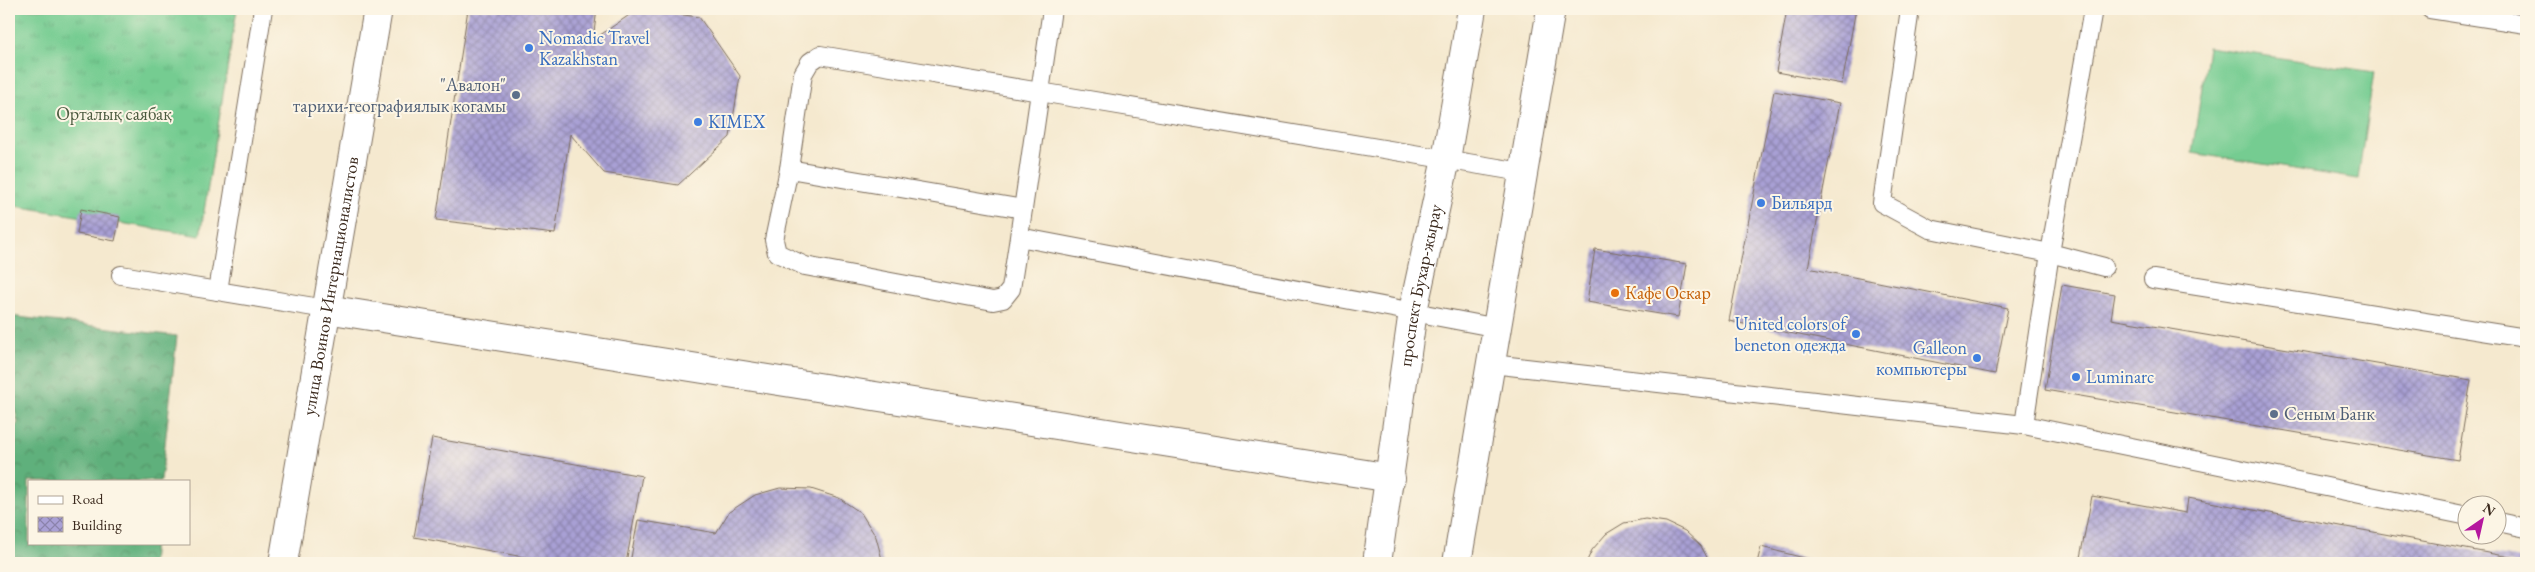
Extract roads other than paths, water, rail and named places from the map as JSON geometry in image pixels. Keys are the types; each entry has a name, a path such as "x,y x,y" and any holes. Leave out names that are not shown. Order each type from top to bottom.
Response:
{"main road":[{"name":"улица Воинов Интернационалистов","path":"283,563 378,9"},
{"name":"проспект Бухар-жырау","path":"1377,563 1391,478 1413,311 1446,159 1472,9"},
{"path":"1458,563 1498,328 1522,172 1551,9"},
{"path":"326,309 1391,478"}],"lane":[{"path":"218,291 262,9"},
{"path":"1052,9 1040,92 1023,209 1019,237 1011,288 1003,300 993,302 804,266 777,253 774,240 789,169 803,74 810,62 820,56 1040,92 1446,159 1522,172"},
{"path":"1910,9 1882,203 1930,229 2050,252 2104,267"},
{"path":"2024,425 2050,252 2093,9"},
{"path":"2430,9 2526,24"},
{"path":"789,169 1023,209"},
{"path":"1019,237 1498,328"},
{"path":"121,274 326,309"},
{"path":"2153,279 2526,338"},
{"path":"1492,364 2024,425 2458,514"},
{"path":"2508,524 2526,527"}],"place":[{"name":"Nomadic Travel Kazakhstan","path":"529,48"},
{"name":"\"Авалон\" тарихи-географиялык когамы","path":"516,95"},
{"name":"KIMEX","path":"698,122"},
{"name":"Бильярд","path":"1761,203"},
{"name":"Кафе Оскар","path":"1615,293"},
{"name":"United colors of beneton одежда","path":"1856,334"},
{"name":"Galleon компьютеры","path":"1977,358"},
{"name":"Luminarc","path":"2076,377"},
{"name":"Сеным Банк","path":"2274,414"}],"park label":[{"name":"Орталық саябақ","path":"114,114"}]}
